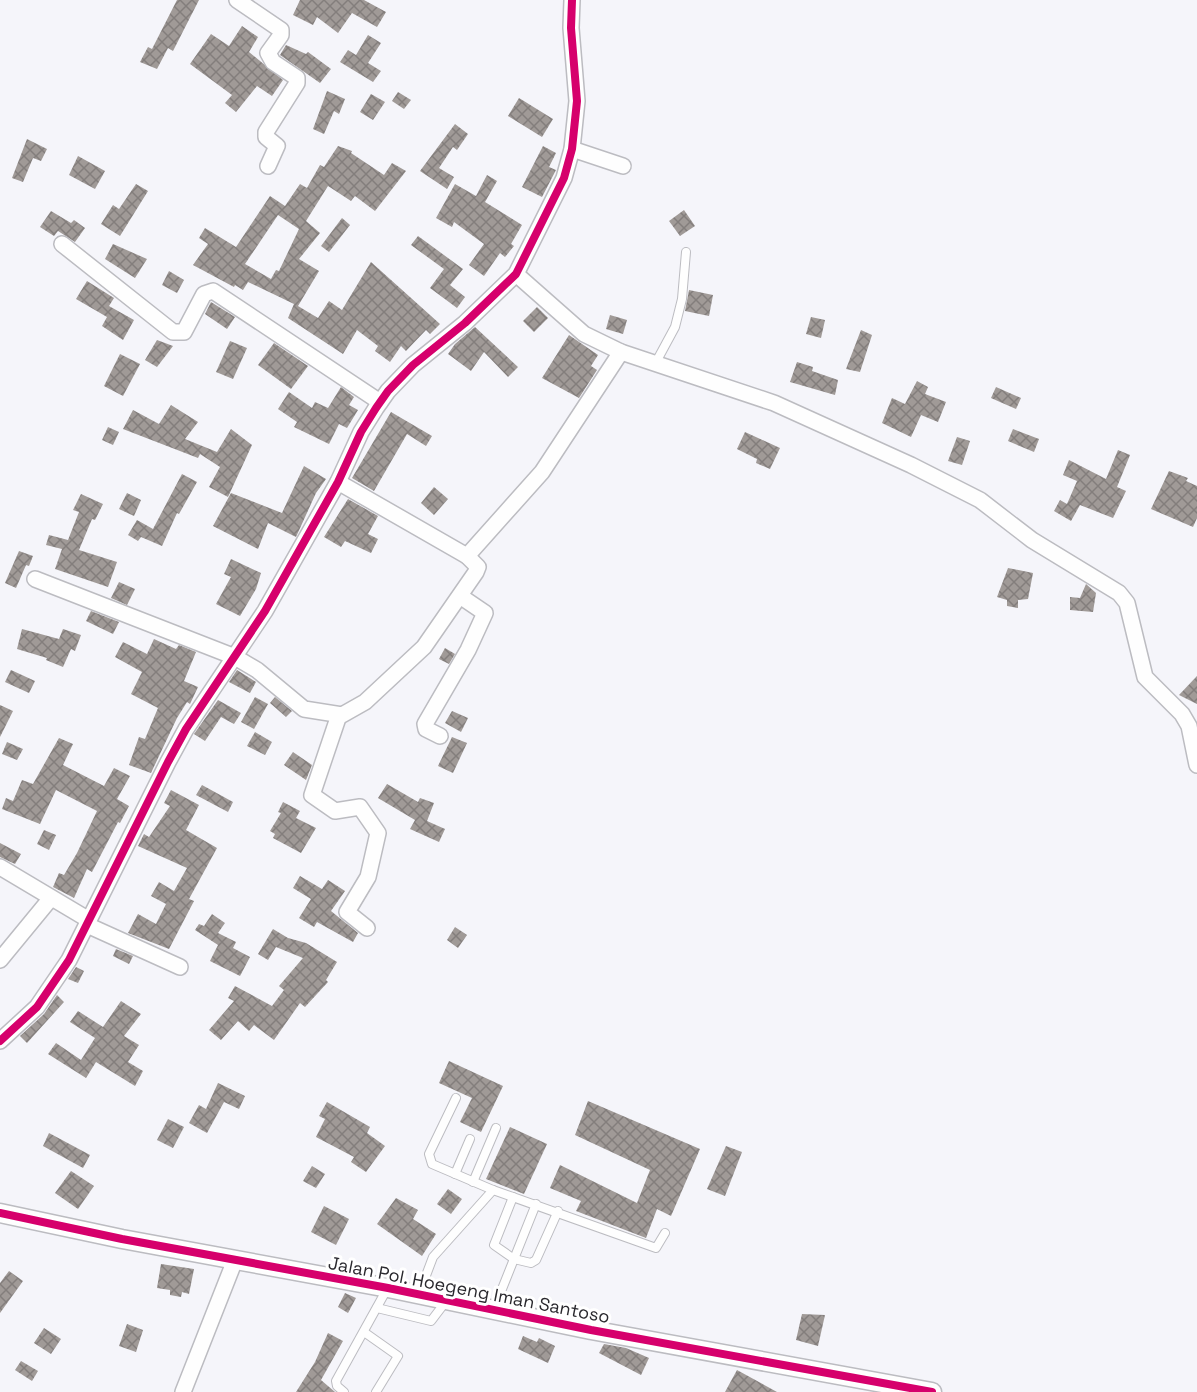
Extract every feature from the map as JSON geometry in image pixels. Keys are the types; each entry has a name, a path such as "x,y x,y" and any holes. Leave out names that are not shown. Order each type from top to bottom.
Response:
{"street":[{"path":"237,0 281,30 281,35 268,53 273,62 297,78 283,108 266,132 266,137 277,146 268,166"},
{"path":"0,1041 37,1007 69,960 171,755 265,611 338,482 361,432 380,402 413,365 465,323 516,274 564,178 572,149 577,100 571,28 572,0"},
{"path":"572,149 623,166"},
{"path":"62,244 173,332 184,332 204,294 213,291 380,402"},
{"path":"516,274 570,324 621,352 774,403 911,465 980,500 1032,540 1119,593 1127,603 1145,677 1182,714 1189,726 1197,765"},
{"path":"467,556 542,471 621,352"},
{"path":"34,579 235,657 257,670 304,709 339,715 354,711 424,647 478,567 467,556 338,482"},
{"path":"440,736 426,729 425,724 468,650 485,613 460,596"},
{"path":"339,715 312,795 335,811 360,807 378,833 366,882 347,912 367,928"},
{"path":"0,867 88,922 180,967"},
{"path":"0,960 51,898"},
{"name":"Jalan Pol. Hoegeng Iman Santoso","path":"0,1213 122,1239 932,1392"},
{"path":"183,1392 235,1260"}],"lane":[{"path":"655,364 675,327 682,298 686,252"},
{"path":"456,1098 429,1154 432,1164 493,1190 558,1211 656,1248 665,1233"},
{"path":"473,1182 496,1128"},
{"path":"454,1174 470,1139"},
{"path":"419,1294 433,1257 493,1190"},
{"path":"513,1197 494,1245 514,1259 531,1263 536,1260 558,1211"},
{"path":"494,1310 536,1204"},
{"path":"344,1392 336,1382 388,1288"},
{"path":"377,1308 431,1321 447,1300"},
{"path":"364,1332 398,1356 376,1392"}],"building":[{"path":"177,0 199,0 173,51 168,48 157,69 140,62 148,47 152,49"},
{"path":"300,0 364,0 386,12 377,27 352,13 338,33 317,17 313,25 293,15"},
{"path":"242,26 258,37 249,52 283,80 272,96 257,86 236,112 225,103 232,95 190,64 211,34 229,46"},
{"path":"368,35 381,43 368,63 381,71 373,82 340,62 348,50 356,55"},
{"path":"286,45 306,54 308,52 331,69 320,83 280,55"},
{"path":"327,91 345,99 339,114 334,111 324,134 313,129"},
{"path":"398,92 411,100 404,109 392,101"},
{"path":"371,94 385,102 373,120 360,112"},
{"path":"519,98 553,119 542,137 508,116"},
{"path":"455,124 468,134 457,150 453,147 439,168 454,177 447,189 420,171"},
{"path":"27,139 47,149 41,161 33,158 23,182 12,178"},
{"path":"338,146 352,151 351,153 384,175 392,163 406,171 375,211 355,196 351,201 328,186 306,221 320,233 299,259 319,271 298,306 318,318 329,301 342,310 371,262 440,324 430,334 426,330 406,351 401,346 390,362 375,351 378,346 357,330 343,354 288,318 294,304 248,282 243,290 235,285 234,287 193,265 208,244 199,238 205,228 236,247 270,196 285,206 300,184 307,188 320,165 324,167","holes":["278,215 299,229 279,271 276,270 271,279 245,264"]},
{"path":"543,146 556,153 549,167 556,170 542,197 522,187"},
{"path":"78,156 105,171 95,189 69,175"},
{"path":"487,175 497,181 485,202 522,225 511,244 514,246 505,257 500,253 484,276 469,265 484,244 454,222 452,227 436,218 455,184 476,196"},
{"path":"136,184 148,191 120,236 101,224 113,205 119,209"},
{"path":"684,210 695,226 680,236 669,221"},
{"path":"51,211 71,223 74,220 85,228 75,242 58,231 54,236 40,227"},
{"path":"342,218 350,225 329,252 321,246"},
{"path":"418,236 463,269 450,285 465,297 457,308 430,288 444,269 411,245"},
{"path":"113,244 147,259 135,278 105,259"},
{"path":"169,271 184,280 177,293 162,285"},
{"path":"87,281 114,298 109,306 134,320 123,340 102,326 107,317 76,299"},
{"path":"689,290 713,295 709,316 685,311"},
{"path":"211,302 235,317 227,329 205,314"},
{"path":"537,307 548,318 534,332 523,321"},
{"path":"610,315 627,320 623,334 606,329"},
{"path":"811,317 825,320 821,338 806,334"},
{"path":"475,327 518,367 508,377 484,352 471,371 448,354 455,344"},
{"path":"861,330 872,335 860,372 846,369"},
{"path":"569,335 598,355 591,366 597,370 579,398 542,378"},
{"path":"157,340 173,346 157,367 145,360"},
{"path":"230,341 247,348 233,379 216,372"},
{"path":"274,343 308,366 291,389 258,365"},
{"path":"120,354 140,364 123,396 104,386"},
{"path":"797,362 813,367 812,371 838,380 835,395 790,382"},
{"path":"917,381 928,387 925,394 946,402 938,422 921,415 911,437 882,423 892,398 905,404"},
{"path":"341,387 354,397 349,405 358,410 347,428 339,424 329,444 294,427 297,422 278,409 289,392 312,408 315,402 328,408"},
{"path":"996,387 1021,398 1016,409 991,398"},
{"path":"171,405 198,422 185,439 217,452 231,429 252,445 228,497 209,487 220,467 200,454 198,458 123,429 133,410 159,424"},
{"path":"391,412 432,436 426,446 407,434 374,491 352,478"},
{"path":"108,427 119,432 113,445 102,440"},
{"path":"1013,429 1039,439 1034,452 1008,441"},
{"path":"745,432 780,448 770,469 756,463 757,459 737,449"},
{"path":"957,437 970,441 962,465 948,461"},
{"path":"1118,450 1130,455 1117,487 1126,491 1113,518 1080,505 1071,521 1054,511 1060,500 1067,504 1077,481 1063,475 1069,460 1106,479"},
{"path":"304,466 326,479 316,493 296,537 268,523 258,549 213,526 231,493 282,513"},
{"path":"1169,471 1188,478 1186,481 1197,486 1197,518 1193,527 1151,509"},
{"path":"182,474 197,482 179,514 177,513 162,546 141,537 138,541 128,535 137,520 153,529"},
{"path":"434,487 448,499 434,515 421,503"},
{"path":"127,493 141,500 134,516 119,509"},
{"path":"81,494 103,504 95,520 92,519 79,550 117,562 108,587 55,569 62,549 46,545 49,535 68,540 79,512 73,510"},
{"path":"348,499 378,516 368,534 378,539 371,553 345,541 341,547 324,537"},
{"path":"19,551 33,556 29,566 26,565 16,588 5,583"},
{"path":"231,559 261,573 256,589 240,616 216,604 231,577 224,574"},
{"path":"1008,568 1033,573 1028,599 1018,600 1018,608 1007,606 1007,600 997,597"},
{"path":"119,582 135,589 127,605 111,598"},
{"path":"1086,584 1096,593 1093,612 1070,610 1070,597 1080,598"},
{"path":"91,611 119,622 113,634 86,621"},
{"path":"22,629 59,639 63,629 81,635 75,651 71,649 63,667 46,660 47,658 17,649"},
{"path":"154,639 176,649 179,645 196,652 184,681 198,687 190,704 187,702 177,718 151,773 129,765 139,737 145,739 158,708 131,694 142,672 115,657 123,642 147,654"},
{"path":"445,648 455,654 449,664 439,659"},
{"path":"11,670 35,681 29,693 5,682"},
{"path":"237,670 256,682 250,693 229,682"},
{"path":"1197,676 1197,704 1179,695"},
{"path":"255,697 268,704 254,729 241,722"},
{"path":"275,697 292,711 286,717 270,703"},
{"path":"218,700 241,713 234,724 221,717 205,741 194,734"},
{"path":"0,705 13,711 0,737"},
{"path":"452,711 468,718 461,732 445,723"},
{"path":"255,732 272,742 265,755 247,746"},
{"path":"452,737 467,743 453,773 438,766"},
{"path":"59,738 73,744 63,765 104,786 114,768 130,776 117,799 129,806 92,872 87,869 74,898 53,887 59,873 64,875 77,853 97,811 56,790 40,824 2,809 6,798 13,801 22,780 33,784"},
{"path":"7,742 23,749 17,760 2,754"},
{"path":"293,752 312,765 306,780 284,765"},
{"path":"387,784 418,802 420,798 434,803 427,821 445,829 439,842 410,829 415,820 378,798"},
{"path":"202,785 233,802 228,812 196,795"},
{"path":"171,790 199,805 186,830 217,848 189,899 194,901 169,949 128,933 138,914 156,924 166,904 151,896 159,882 174,891 187,868 138,846 144,834 149,837 170,806 164,803"},
{"path":"283,802 300,811 296,818 316,828 301,853 273,838 275,834 270,831 281,813 278,812"},
{"path":"44,830 56,835 49,850 37,844"},
{"path":"0,843 21,854 15,864 0,857"},
{"path":"300,876 322,889 328,880 345,891 331,911 358,933 353,942 317,922 314,927 299,918 311,899 293,888"},
{"path":"212,914 225,923 218,933 236,942 233,948 250,957 240,976 210,961 218,945 195,930 199,924 204,926"},
{"path":"455,927 467,935 458,948 447,940"},
{"path":"273,929 288,938 306,943 337,962 326,980 328,982 305,1007 300,1003 274,1040 254,1025 249,1031 238,1021 221,1040 209,1030 234,1001 228,998 235,986 272,1006 284,990 279,986 303,958 276,947 268,960 258,954"},
{"path":"116,949 133,956 129,964 113,956"},
{"path":"76,967 84,971 78,983 68,979"},
{"path":"57,995 64,1002 27,1043 20,1036 44,1014"},
{"path":"121,1001 141,1014 124,1036 139,1045 128,1062 143,1071 135,1086 96,1062 86,1078 48,1054 56,1043 81,1060 95,1038 70,1022 78,1011 103,1027"},
{"path":"449,1061 503,1086 481,1132 460,1122 472,1098 439,1083"},
{"path":"218,1083 245,1096 239,1109 224,1102 207,1133 189,1123 199,1105 206,1109"},
{"path":"588,1101 700,1149 671,1216 657,1209 646,1238 576,1211 581,1201 550,1188 560,1165 637,1203 650,1170 575,1135"},
{"path":"327,1102 370,1127 367,1133 385,1146 366,1172 351,1162 354,1157 316,1137 325,1119 319,1116"},
{"path":"168,1119 184,1127 173,1148 157,1140"},
{"path":"510,1127 547,1144 524,1194 486,1179"},
{"path":"49,1133 90,1155 83,1168 43,1146"},
{"path":"726,1146 742,1152 725,1196 707,1189"},
{"path":"312,1166 325,1174 316,1188 303,1181"},
{"path":"71,1171 94,1186 78,1209 55,1193"},
{"path":"448,1189 462,1199 451,1214 437,1204"},
{"path":"396,1198 418,1210 413,1219 436,1234 422,1256 377,1224"},
{"path":"324,1206 349,1219 336,1245 311,1232"},
{"path":"161,1264 194,1269 189,1294 182,1292 181,1297 170,1295 170,1290 157,1288"},
{"path":"9,1271 23,1281 0,1313 0,1283"},
{"path":"345,1293 356,1298 348,1313 338,1307"},
{"path":"802,1314 825,1315 818,1346 796,1340"},
{"path":"127,1324 143,1330 136,1352 119,1346"},
{"path":"44,1328 61,1339 51,1354 34,1343"},
{"path":"328,1333 343,1341 321,1380 335,1392 296,1392 315,1362"},
{"path":"523,1336 537,1342 539,1338 555,1346 548,1363 518,1349"},
{"path":"604,1344 626,1348 649,1358 641,1375 599,1353"},
{"path":"21,1361 38,1371 32,1381 15,1370"},
{"path":"737,1370 777,1392 725,1392"}],"cycle path":[{"path":"0,1041 37,1007 69,960 186,729 265,611 338,482 361,432 376,408 388,391 413,365 465,323 516,274 564,178 572,149 577,101 571,28 572,0"},
{"path":"0,1213 122,1239 388,1288 591,1330 932,1392"}]}
